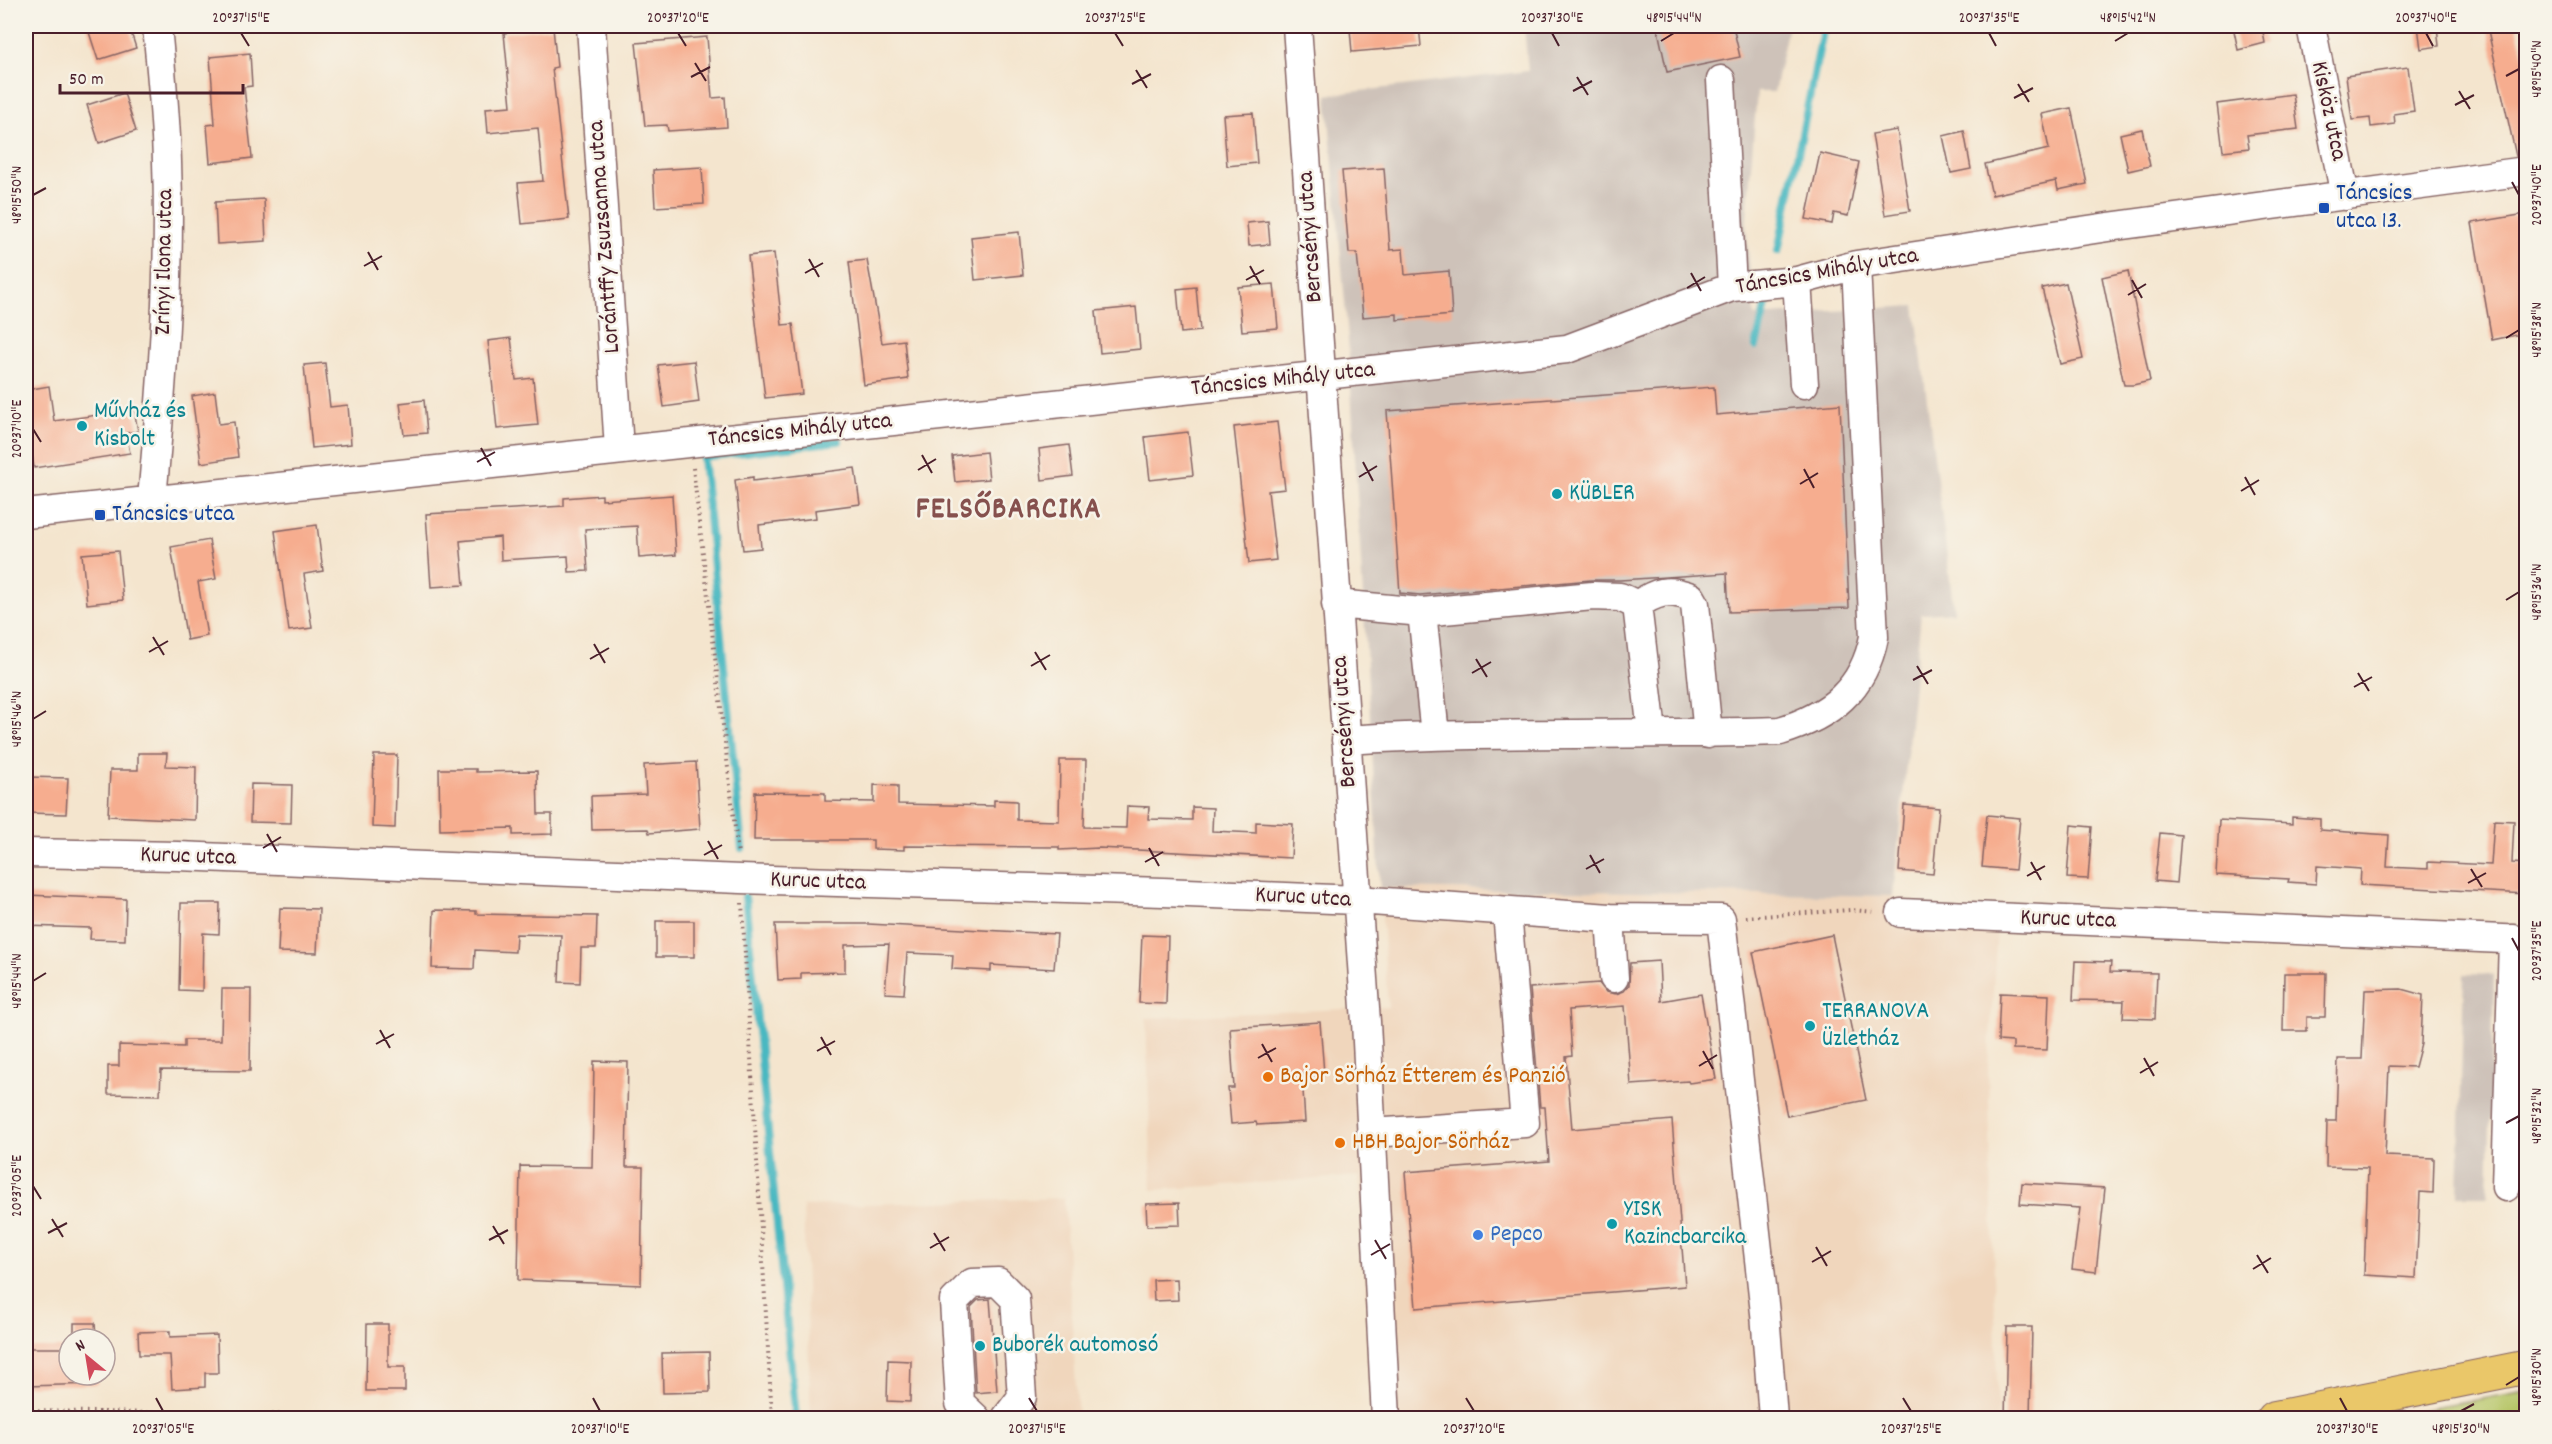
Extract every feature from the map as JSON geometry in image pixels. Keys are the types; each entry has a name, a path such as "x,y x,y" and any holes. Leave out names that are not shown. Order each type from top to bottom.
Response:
{"main road":[{"path":"2273,1419 2526,1367"}],"street":[{"name":"Zrínyi Ilona utca","path":"152,499 162,389 168,232 167,161 157,26"},
{"name":"Lorántffy Zsuzsanna utca","path":"591,26 619,449"},
{"name":"Bercsényi utca","path":"1298,26 1357,900 1386,1419"},
{"name":"Kisköz utca","path":"2310,26 2345,196"},
{"path":"1721,80 1732,287"},
{"name":"Táncsics Mihály utca","path":"26,514 1567,349 1732,287 1797,281 1856,265 2108,227 2526,171"},
{"path":"1346,740 1435,735 1536,736 1780,731 1805,724 1852,689 1869,662 1874,637 1856,265"},
{"path":"1797,281 1804,384"},
{"path":"1637,605 1656,592 1677,591 1691,597 1695,604 1708,734"},
{"path":"1336,604 1422,612 1593,596 1620,597 1637,605"},
{"path":"1637,605 1652,732"},
{"path":"1422,612 1435,735"},
{"name":"Kuruc utca","path":"26,853 516,868 741,879 1357,900 1610,918 1721,919"},
{"path":"1371,1133 1525,1123 1507,912"},
{"name":"Kuruc utca","path":"1901,913 2520,940"},
{"path":"1610,918 1614,978"},
{"path":"1721,919 1764,1301 1773,1419"},
{"path":"2506,1187 2520,940"},
{"path":"976,1419 960,1403 954,1301 972,1283 998,1282 1015,1299 1022,1397 1006,1419"}],"path":[{"path":"689,443 741,879 772,1419"},
{"path":"1721,919 1850,910 1901,913"},
{"path":"26,1411 375,1416 375,1419"}],"shaded area":[{"path":"1524,26 1788,26 1774,92 1757,92 1746,227 1754,316 1915,306 1954,612 1921,614 1893,896 1380,888 1348,338 1327,95 1528,71"},
{"path":"1380,888 1893,896 1894,928 1997,930 1988,1066 1998,1418 1374,1418 1360,1176 1152,1190 1146,1018 1388,1007"},
{"path":"2517,969 2526,970 2526,1175 2514,1175"},
{"path":"2464,974 2494,975 2488,1196 2458,1196"},
{"path":"1064,1198 1078,1418 811,1418 803,1206"}],"green space":[{"path":"2526,1391 2526,1418 2379,1418"}],"building":[{"path":"87,26 129,26 136,48 98,60"},
{"path":"1419,26 1421,46 1352,52 1350,29"},
{"path":"1657,26 1733,26 1740,57 1667,72"},
{"path":"2233,26 2262,26 2265,43 2238,50"},
{"path":"2418,26 2437,26 2439,46 2421,49"},
{"path":"2487,26 2517,26 2526,71 2526,155 2516,156"},
{"path":"553,28 557,67 552,68 569,219 522,224 518,183 543,181 538,128 488,133 486,108 511,106 504,33"},
{"path":"707,37 712,98 725,97 727,127 668,131 667,125 645,126 636,43"},
{"path":"250,53 252,86 244,87 252,158 210,163 207,125 215,124 210,57"},
{"path":"2408,67 2414,111 2394,114 2395,124 2371,127 2370,118 2352,120 2346,76"},
{"path":"124,93 136,131 99,143 87,105"},
{"path":"2293,94 2298,129 2247,135 2249,148 2223,151 2217,104"},
{"path":"2071,108 2087,184 2058,190 2056,181 1992,195 1985,164 2049,149 2042,114"},
{"path":"1253,113 1257,163 1227,166 1223,115"},
{"path":"2142,129 2150,166 2128,171 2120,134"},
{"path":"1897,130 1910,211 1885,215 1872,134"},
{"path":"1964,131 1971,169 1951,173 1943,136"},
{"path":"1820,153 1859,162 1848,216 1834,213 1832,224 1806,219"},
{"path":"702,167 704,204 655,207 653,170"},
{"path":"1384,168 1390,250 1403,249 1405,275 1449,271 1452,315 1397,320 1397,314 1363,317 1357,253 1349,253 1342,171"},
{"path":"264,199 266,241 217,244 215,202"},
{"path":"2526,214 2526,333 2492,340 2472,223"},
{"path":"1268,221 1270,244 1249,246 1247,223"},
{"path":"1019,232 1023,275 975,280 971,237"},
{"path":"774,253 782,325 793,324 802,394 765,398 748,256"},
{"path":"867,260 882,343 904,340 908,379 864,385 849,262"},
{"path":"2128,271 2150,381 2133,385 2124,385 2102,277"},
{"path":"2066,283 2083,359 2060,364 2042,288"},
{"path":"1274,284 1278,328 1242,331 1238,287"},
{"path":"1196,287 1200,331 1181,333 1177,289"},
{"path":"1136,307 1140,349 1100,353 1096,311"},
{"path":"511,338 516,380 533,378 538,425 497,429 488,341"},
{"path":"694,361 699,402 664,407 658,365"},
{"path":"325,363 330,407 348,405 351,444 312,448 304,365"},
{"name":"Művház és Kisbolt","path":"49,386 54,421 134,410 138,431 126,433 130,453 34,468 26,411 26,390"},
{"name":"KÜBLER","path":"1714,387 1716,415 1840,404 1849,608 1729,612 1727,573 1591,580 1420,595 1400,593 1387,411"},
{"path":"215,392 219,424 234,422 238,457 201,463 192,396"},
{"path":"424,400 427,433 404,435 400,403"},
{"path":"1277,422 1285,489 1268,491 1276,560 1249,563 1234,427"},
{"path":"1188,432 1193,475 1150,480 1145,437"},
{"path":"1069,445 1073,476 1042,480 1039,449"},
{"path":"986,452 989,479 955,482 952,456"},
{"path":"855,468 860,504 815,510 816,518 759,525 761,548 743,550 735,480 753,477 753,481"},
{"path":"602,495 602,500 672,495 676,555 639,558 637,526 585,529 588,571 569,572 568,556 501,560 500,537 460,541 464,585 431,587 426,514 564,506 564,498"},
{"path":"317,525 323,571 304,574 312,628 289,631 275,531"},
{"path":"209,540 216,579 198,582 207,636 187,640 171,547"},
{"path":"118,551 123,600 87,604 82,554"},
{"path":"138,753 167,753 166,766 196,767 195,820 108,816 110,770 138,770"},
{"path":"374,755 397,755 395,828 372,827"},
{"path":"1060,760 1086,760 1084,827 1126,828 1127,806 1149,807 1148,819 1192,820 1192,807 1213,808 1212,831 1256,833 1256,822 1293,824 1291,858 1099,848 1059,850 1059,847 904,846 904,850 873,849 873,840 754,840 755,792 825,793 825,801 874,802 874,785 898,786 898,804 994,806 994,800 1017,801 1017,820 1059,821"},
{"path":"696,762 700,829 649,833 648,829 592,830 591,796 646,794 644,765"},
{"path":"439,769 476,769 476,772 537,771 538,814 552,814 552,834 513,835 513,828 440,830"},
{"path":"26,777 68,778 66,814 26,813"},
{"path":"251,784 292,785 291,823 250,822"},
{"path":"1904,805 1939,808 1933,874 1899,871"},
{"path":"1987,815 2020,818 2015,870 1982,867"},
{"path":"2292,817 2320,819 2320,830 2389,835 2387,867 2428,869 2428,862 2491,865 2494,820 2514,821 2512,863 2526,864 2526,894 2360,885 2361,869 2317,866 2316,884 2288,882 2289,879 2216,875 2219,820 2292,824"},
{"path":"2071,825 2092,827 2088,879 2067,878"},
{"path":"2160,833 2181,835 2177,883 2155,881"},
{"path":"26,895 126,899 125,940 90,939 91,928 26,926"},
{"path":"181,903 220,903 219,934 203,933 202,991 179,990"},
{"path":"280,908 319,909 317,953 278,952"},
{"path":"434,910 476,911 476,914 597,916 596,948 581,948 580,983 559,982 561,935 516,934 515,952 475,950 474,969 432,968"},
{"path":"656,921 694,921 694,957 656,957"},
{"path":"775,924 868,924 1057,934 1054,969 991,965 991,971 952,969 953,955 907,953 904,994 885,993 889,944 845,945 845,972 801,973 801,979 778,980"},
{"path":"1142,935 1168,936 1166,1004 1139,1003"},
{"name":"TERRANOVA Üzletház","path":"1832,935 1866,1100 1787,1116 1753,952"},
{"path":"1659,961 1661,1001 1701,994 1716,1079 1689,1083 1688,1081 1631,1085 1625,1006 1569,1010 1572,1056 1566,1057 1572,1129 1672,1120 1685,1286 1416,1308 1405,1172 1549,1161 1545,1107 1540,1107 1530,988 1599,983 1606,992 1616,994 1624,991 1629,985 1630,963"},
{"path":"2075,961 2111,962 2110,972 2157,973 2155,1019 2123,1018 2124,1001 2073,1000"},
{"path":"2284,973 2326,973 2325,1017 2307,1017 2307,1031 2283,1031"},
{"path":"222,989 251,989 250,1071 161,1070 160,1095 108,1094 108,1066 119,1066 119,1045 184,1047 184,1040 221,1040"},
{"path":"2401,989 2423,995 2421,1044 2415,1067 2389,1066 2385,1156 2434,1158 2433,1193 2420,1192 2416,1278 2364,1275 2368,1168 2326,1167 2327,1121 2336,1121 2338,1059 2362,1059 2365,990"},
{"path":"2000,993 2049,995 2047,1050 2013,1049 2013,1042 1998,1041"},
{"name":"Bajor Sörház Étterem és Panzió","path":"1320,1022 1324,1073 1302,1074 1305,1122 1231,1124 1228,1088 1234,1088 1230,1028"},
{"path":"594,1061 628,1062 626,1167 643,1167 641,1285 518,1280 520,1166 592,1167"},
{"path":"2022,1183 2105,1188 2096,1272 2072,1269 2080,1208 2020,1204"},
{"path":"1179,1203 1180,1225 1147,1226 1146,1204"},
{"path":"1177,1279 1178,1300 1154,1301 1153,1280"},
{"name":"Buborék automosó","path":"990,1299 997,1391 976,1393 971,1307 978,1300"},
{"path":"74,1323 95,1323 95,1327 74,1327"},
{"path":"367,1324 388,1324 388,1367 405,1367 405,1391 366,1391"},
{"path":"2007,1327 2032,1327 2030,1419 2005,1419"},
{"path":"170,1331 170,1337 217,1335 218,1373 205,1373 205,1387 172,1389 170,1355 139,1355 138,1332"},
{"path":"26,1348 57,1348 57,1385 26,1386"},
{"path":"709,1352 710,1392 663,1393 662,1353"},
{"path":"888,1360 911,1361 910,1402 887,1401"}],"waterway":[{"path":"1778,251 1824,26"},
{"path":"1756,346 1769,292"},
{"path":"742,848 703,457 839,441"},
{"path":"745,897 796,1418"}],"place":[{"name":"Táncsics utca 13.","path":"2324,208"},
{"name":"Művház és Kisbolt","path":"82,426"},
{"name":"KÜBLER","path":"1557,494"},
{"name":"Táncsics utca","path":"100,515"},
{"name":"TERRANOVA Üzletház","path":"1810,1026"},
{"name":"Bajor Sörház Étterem és Panzió","path":"1268,1077"},
{"name":"HBH Bajor Sörház","path":"1340,1143"},
{"name":"YISK Kazincbarcika","path":"1612,1224"},
{"name":"Pepco","path":"1478,1235"},
{"name":"Buborék automosó","path":"980,1346"}],"district":[{"name":"FELSŐBARCIKA","path":"1009,511"}]}
